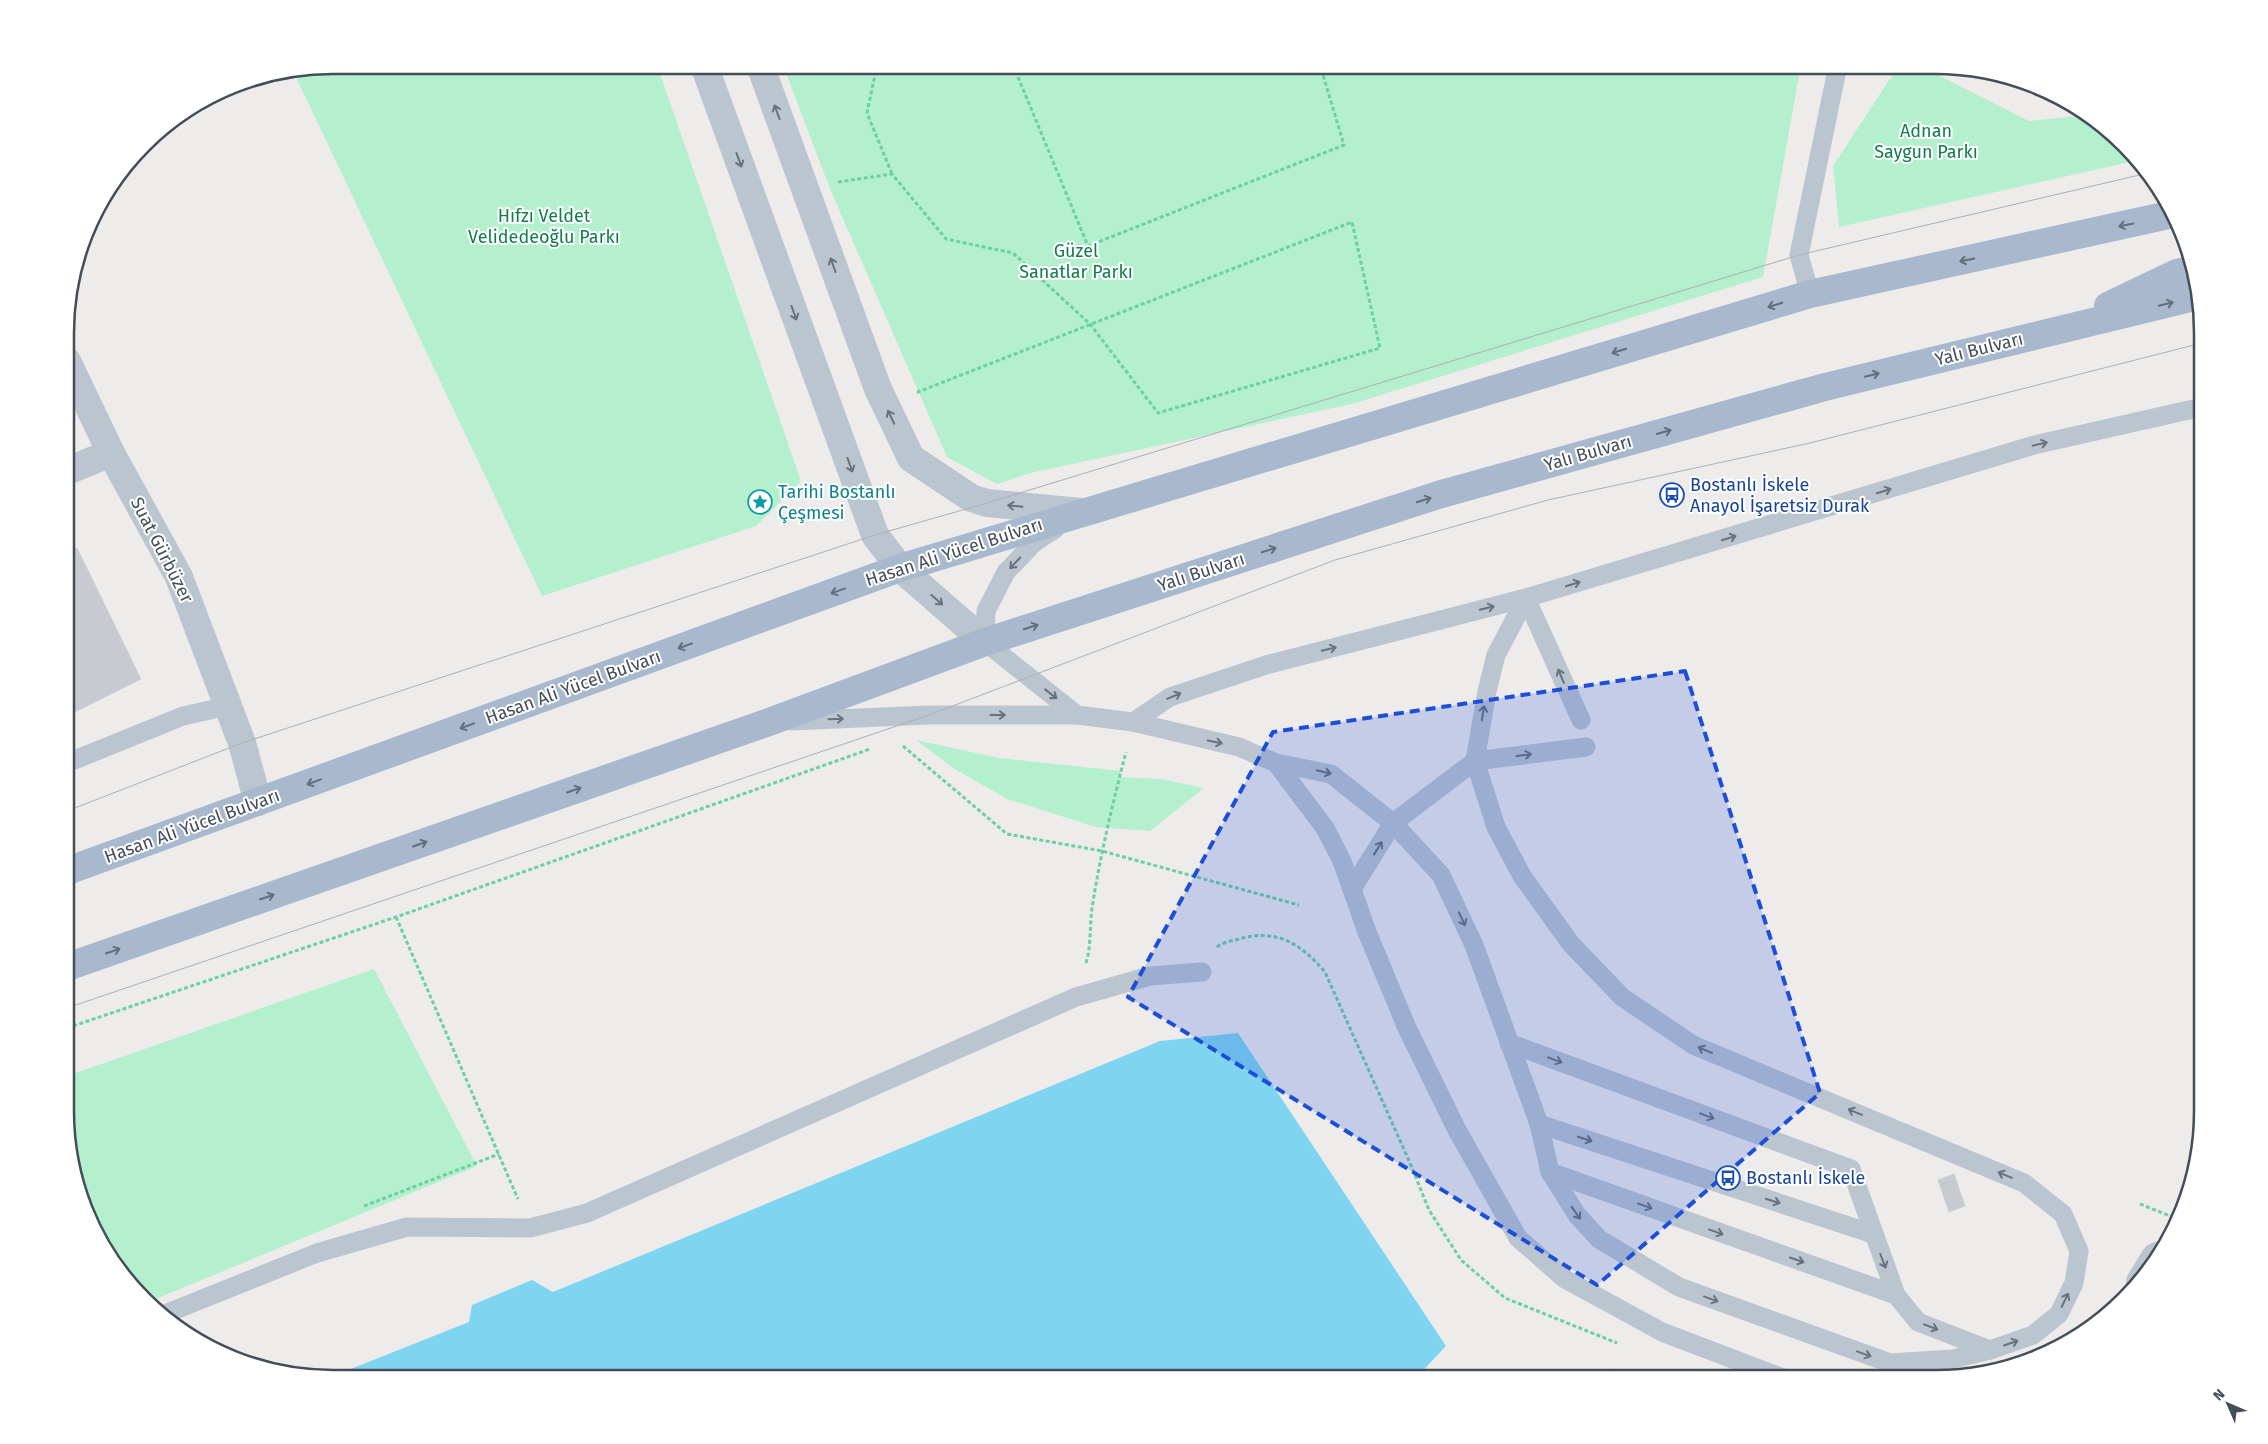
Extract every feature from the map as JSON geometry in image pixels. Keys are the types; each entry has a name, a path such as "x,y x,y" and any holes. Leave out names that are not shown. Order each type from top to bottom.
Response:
{"main road":[{"path":"1081,512 1810,294 2167,216"},
{"path":"2064,328 2177,272 2186,270"},
{"name":"Yalı Bulvarı","path":"985,642 1438,495 1825,387 2192,298"},
{"name":"Hasan Ali Yücel Bulvarı","path":"74,868 900,568 1081,512"},
{"path":"74,965 770,722 985,642"}],"street":[{"path":"707,74 875,535 900,568 985,642"},
{"path":"763,74 883,400 911,458 970,498 987,503 1081,512"},
{"name":"Suat Gürbüzer","path":"74,376 111,453 179,577 242,743 258,802"},
{"path":"74,468 111,453"}],"lane":[{"path":"1810,294 1799,254 1836,74"},
{"path":"1134,722 1170,697 1266,665 1526,598 2034,445 2194,409"},
{"path":"1077,715 985,642 986,611 1006,572 1035,542 1081,512"},
{"path":"1526,598 1581,720"},
{"path":"770,722 929,715 1077,715 1134,722 1239,746 1276,763 1331,774 1393,823 1441,875 1474,944 1539,1124 1550,1172 1577,1215 1599,1239 1679,1287 1890,1363 1953,1359 1990,1350 2033,1336 2059,1314 2074,1283 2078,1251 2063,1214 2024,1183 1693,1045 1622,996 1571,944 1522,876 1496,827 1475,761 1487,691 1496,655 1526,598"},
{"path":"74,760 182,716 228,706"},
{"path":"1352,889 1393,823 1475,761 1586,747"},
{"path":"1276,763 1325,828 1342,861 1411,1036 1457,1130 1518,1238 1566,1279 1662,1332 1762,1370"},
{"path":"169,1312 317,1253 407,1227 530,1228 587,1213 1076,998 1150,976 1202,972"},
{"path":"1509,1043 1851,1169 1896,1295 1918,1322 1990,1350"},
{"path":"1539,1124 1873,1234"},
{"path":"1550,1172 1896,1295"}],"path":[{"path":"874,74 866,113 892,174 946,239 1014,253 1090,324 1158,413 1380,348 1352,222 1090,324 918,392 883,400"},
{"path":"1017,74 1088,246 1344,145 1323,74"},
{"path":"805,188 892,174"},
{"path":"901,745 1007,834 1102,851 1299,906"},
{"path":"74,1026 396,917 876,747"},
{"path":"1076,998 1090,949 1091,911 1102,851 1121,771"},
{"path":"396,917 530,1228"},
{"path":"1202,972 1218,945 1253,935 1283,938 1308,952 1325,972 1429,1210 1461,1260 1505,1298 1618,1344"},
{"path":"2140,1204 2172,1217"}],"highlighted area":[{"path":"1685,671 1820,1093 1597,1285 1128,997 1273,732"}],"green space":[{"name":"Hıfzı Veldet Velidedeoğlu Parkı","path":"316,74 660,74 801,481 756,526 542,596 296,77"},
{"name":"Güzel Sanatlar Parkı","path":"786,74 1799,74 1763,277 1352,404 1030,473 997,484 947,457 830,189"},
{"name":"Adnan Saygun Parkı","path":"1893,74 1936,74 2029,121 2078,116 2106,138 2130,162 1839,227 1833,166"},
{"path":"916,740 999,758 1121,771 1119,777 1161,779 1204,788 1150,831 1096,827 1007,799 953,768"},
{"path":"374,969 477,1166 155,1299 138,1282 117,1255 93,1210 83,1178 76,1145 74,1128 74,1074"}],"water":[{"path":"1238,1033 1446,1346 1423,1370 348,1370 469,1322 472,1305 532,1280 553,1292 1160,1041"}],"building":[{"path":"77,548 141,679 74,712 74,550"},
{"path":"1954,1174 1965,1206 1949,1212 1938,1180"}],"tram line":[{"path":"74,808 242,743 875,535 987,503 1799,255 2141,175"},
{"path":"74,1006 929,715 1335,560 1548,500 1810,443 2194,345"}],"place":[{"name":"Bostanlı İskele Anayol İşaretsiz Durak","path":"1672,495"},
{"name":"Tarihi Bostanlı Çeşmesi","path":"760,502"},
{"name":"Bostanlı İskele","path":"1728,1178"}]}
